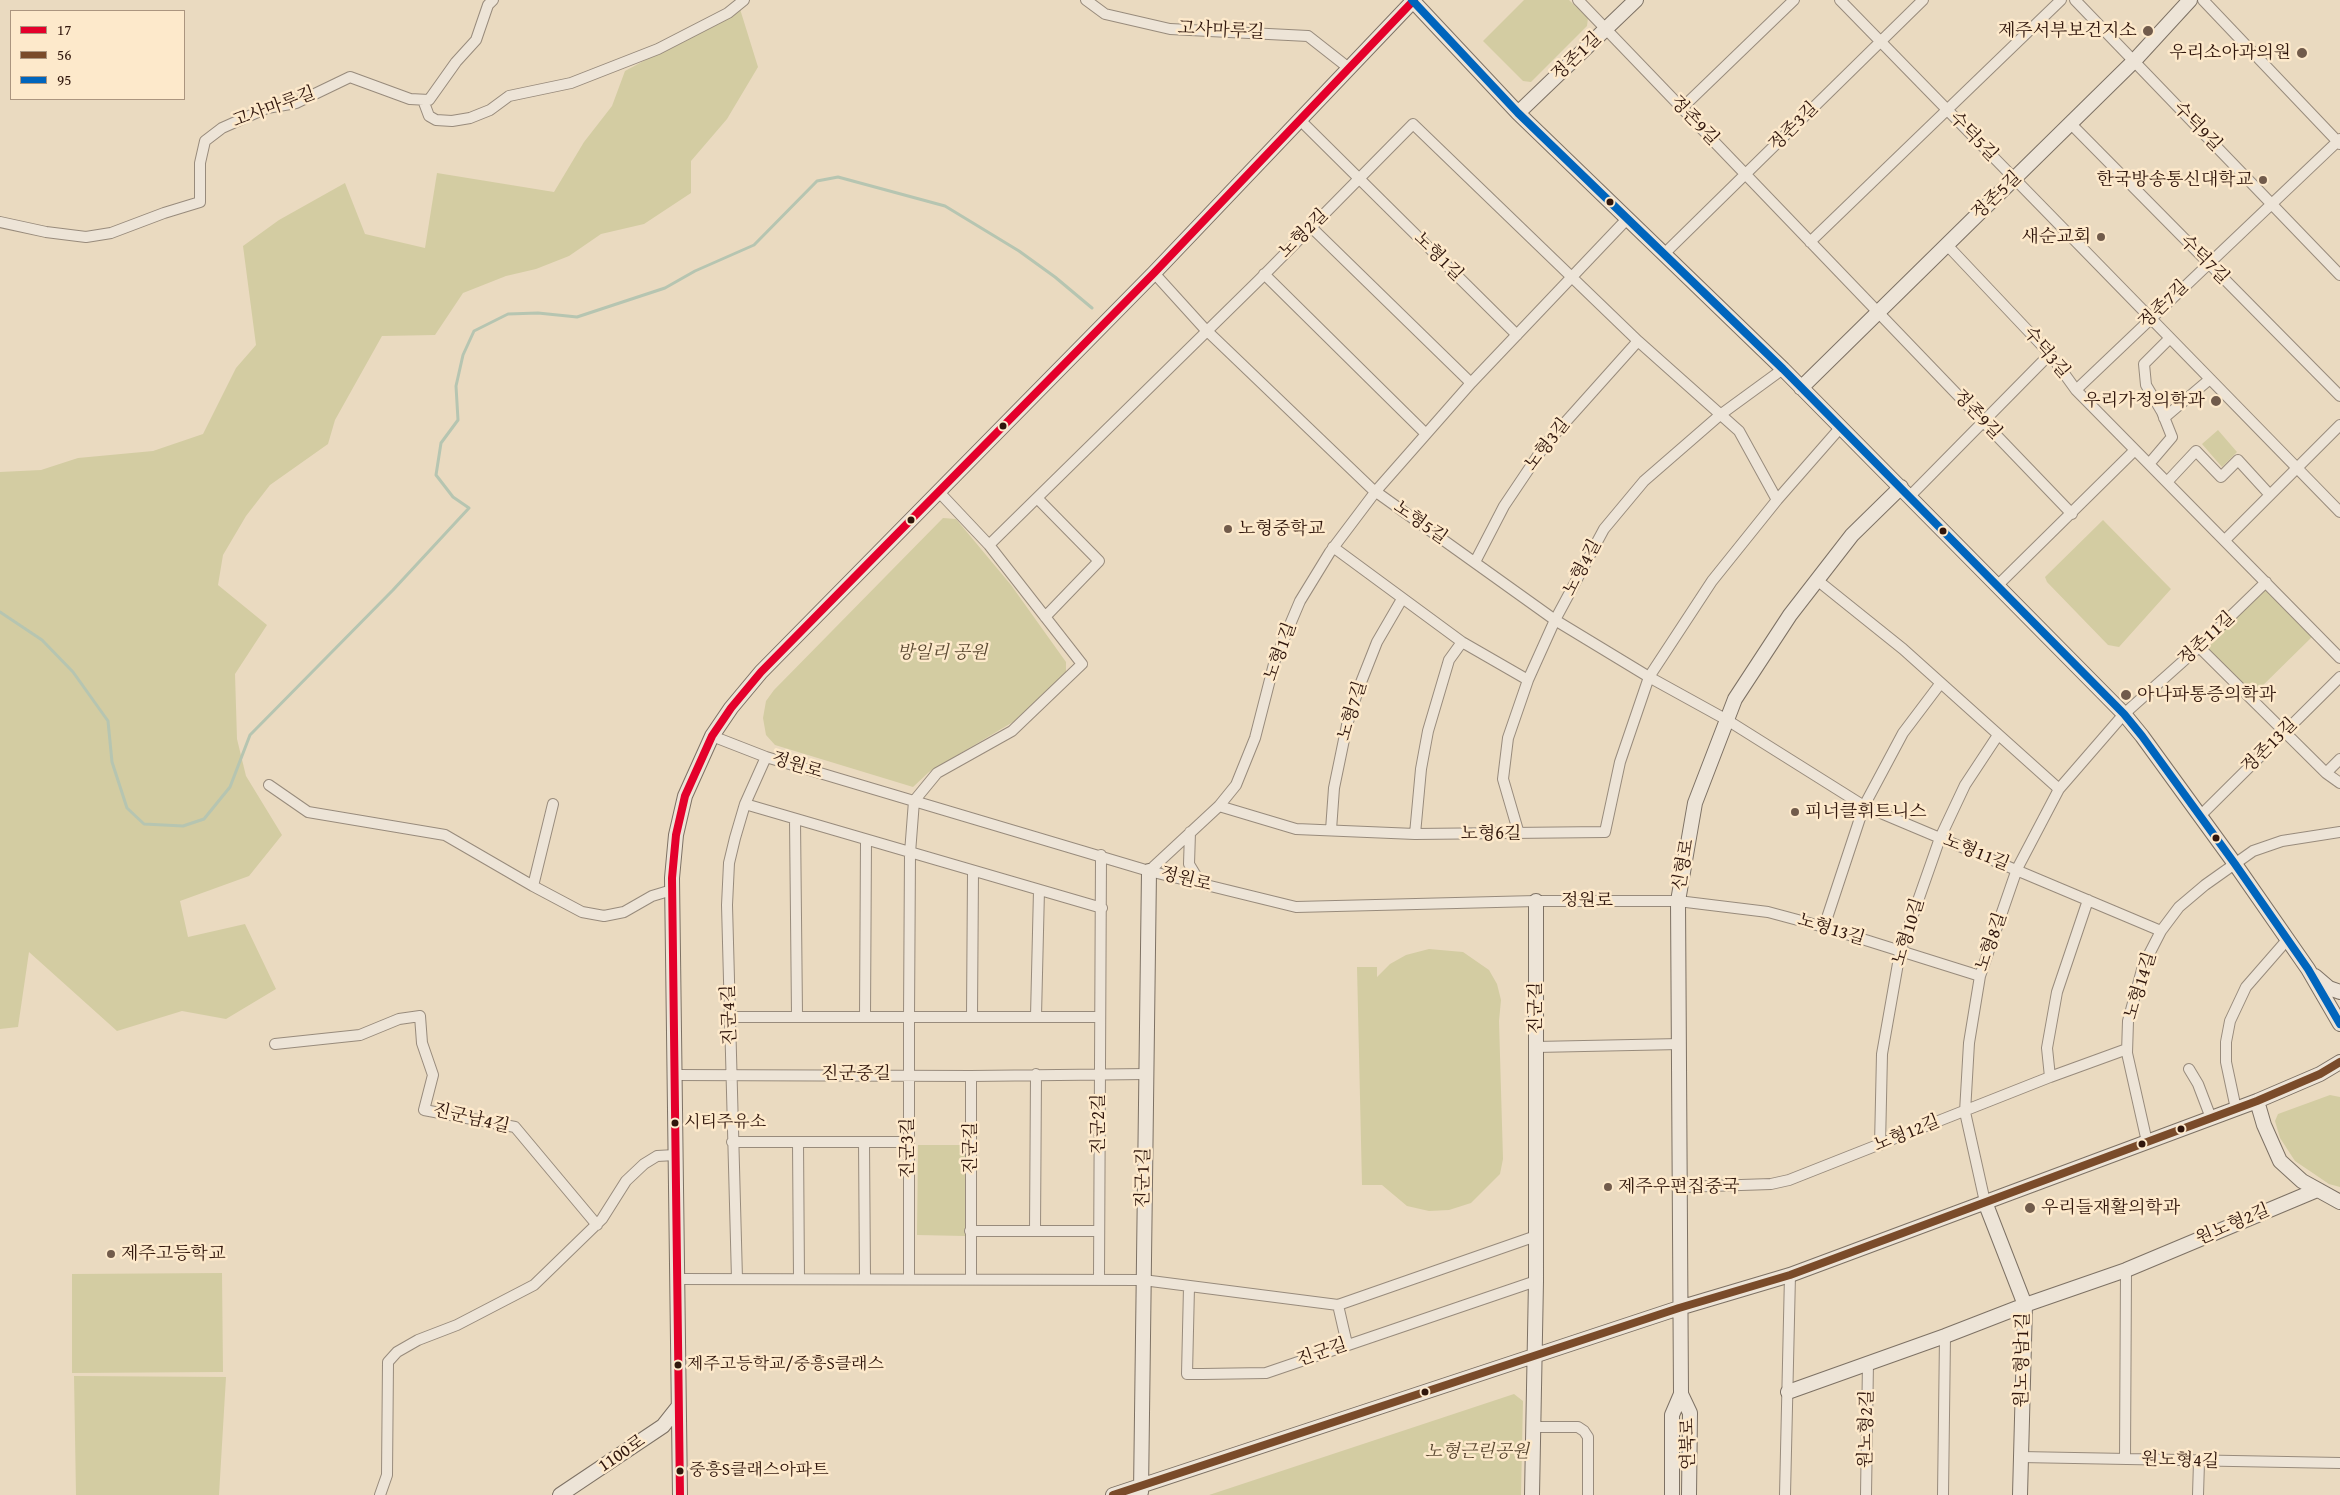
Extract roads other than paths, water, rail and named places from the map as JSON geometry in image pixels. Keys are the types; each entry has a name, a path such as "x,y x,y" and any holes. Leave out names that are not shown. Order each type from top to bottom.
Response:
{"main road":[{"path":"680,1495 672,890 676,835 685,796 712,736 761,672 1154,273 1301,121 1413,0 1518,113 1783,369 2124,714 2235,864 2308,969 2340,1024"},
{"name":"정존1길","path":"1518,113 1636,0"},
{"name":"정존5길","path":"1801,388 2134,61 2190,0"},
{"name":"신형로","path":"1679,1308 1681,1187 1678,901 1695,804 1735,699 1790,615 1852,535 1906,492"},
{"name":"진군1길","path":"1142,1490 1148,871"},
{"name":"진군길","path":"1532,1495 1536,1282 1536,901"},
{"path":"2308,969 2325,985 2340,992"},
{"path":"1114,1495 1142,1490 1679,1308 1790,1275 2257,1101 2320,1074 2340,1062"},
{"path":"2257,1101 2264,1125 2280,1160 2302,1181 2340,1202"},
{"name":"원노형2길","path":"1788,1392 1944,1336 2025,1304 2126,1270 2317,1190"},
{"name":"원노형남1길","path":"1986,1202 2025,1304 2020,1495"},
{"name":"연북로","path":"1679,1308 1681,1394 1690,1413 1689,1495"},
{"name":"연북로","path":"1672,1495 1672,1415 1681,1394"},
{"name":"1100로","path":"560,1495 663,1426 678,1407"}],"street":[{"path":"493,0 488,5 476,40 456,62 428,100 423,100 429,116 436,120 452,121 470,118 490,110 509,96 571,83 658,49 728,13 744,0"},
{"name":"고사마루길","path":"1086,0 1105,14 1170,29 1308,36 1350,69"},
{"name":"정존9길","path":"1578,0 2072,514"},
{"path":"1682,108 1794,0"},
{"name":"수덕5길","path":"1840,0 2340,512"},
{"name":"정존3길","path":"1664,254 1922,0"},
{"path":"1810,242 2062,0"},
{"name":"수덕9길","path":"2075,0 2340,275"},
{"path":"2203,0 2339,142"},
{"name":"고사마루길","path":"0,222 46,232 86,237 110,234 164,213 200,202 200,163 205,141 222,128 267,108 296,103 350,77 410,99 423,100"},
{"name":"노형1길","path":"1301,121 1517,335"},
{"name":"노형2길","path":"989,545 1208,331 1413,124 1572,278"},
{"name":"수덕7길","path":"2070,124 2340,396"},
{"name":"정존7길","path":"2076,390 2150,318 2339,142"},
{"name":"노형1길","path":"1148,871 1220,806 1236,785 1255,738 1275,660 1300,601 1334,548 1376,491 1471,383 1627,219"},
{"path":"1311,227 1471,383"},
{"name":"수덕3길","path":"1947,244 2050,354 2076,390 2340,658"},
{"name":"노형5길","path":"1154,273 1208,331 1376,491 1555,620 1649,677 1727,720"},
{"path":"1264,274 1426,434"},
{"path":"1572,278 1638,341 1739,431 1777,500"},
{"path":"2148,464 2172,437 2146,385 2144,364 2170,338"},
{"name":"노형3길","path":"1475,562 1504,506 1545,445 1638,341"},
{"path":"1906,492 2050,354"},
{"name":"노형4길","path":"1519,834 1503,779 1508,738 1528,680 1555,620 1604,529 1644,481 1720,415 1783,369"},
{"path":"2164,418 2210,379"},
{"path":"2225,540 2340,425"},
{"path":"1649,677 1712,581 1777,500 1840,428"},
{"path":"1997,586 2135,450"},
{"path":"2167,482 2196,451 2221,477 2238,460 2270,495"},
{"path":"914,801 937,773 1012,731 1082,664 989,545 939,492"},
{"path":"1037,498 1099,561 1045,617"},
{"path":"1334,548 1462,642 1528,680"},
{"path":"1817,580 1903,649 2059,790"},
{"name":"정존11길","path":"2124,714 2199,647 2266,582"},
{"name":"노형7길","path":"1331,830 1334,788 1346,725 1377,642 1402,599"},
{"path":"1416,834 1421,769 1428,731 1449,660 1462,642"},
{"path":"2199,647 2326,773 2340,783"},
{"name":"노형6길","path":"1220,806 1296,829 1416,834 1605,832 1620,762 1649,677"},
{"name":"정존13길","path":"2200,816 2340,677"},
{"path":"1824,927 1864,806 1903,733 1940,684"},
{"name":"노형8길","path":"1986,1202 1964,1112 1969,1043 1980,976 2017,869 2059,790 2124,714"},
{"name":"노형11길","path":"1727,720 1864,806 2161,931"},
{"name":"노형10길","path":"1880,1145 1882,1054 1900,952 1940,838 1965,785 1998,735"},
{"name":"정원로","path":"712,736 766,757 1101,855 1148,871 1296,907 1536,901 1678,901"},
{"name":"진군4길","path":"737,1279 727,905 730,863 745,804 766,757"},
{"path":"2326,773 2340,759"},
{"path":"269,785 308,812 445,835 582,912 604,916 624,912 652,896 672,890"},
{"name":"진군3길","path":"909,1279 910,853 914,801"},
{"path":"533,886 553,804"},
{"path":"745,804 1102,908"},
{"path":"795,820 797,1015"},
{"path":"1190,832 1189,864 1201,884"},
{"name":"노형14길","path":"2147,1142 2127,1048 2128,1021 2143,966 2161,931 2179,907 2205,885 2253,851 2282,841 2340,832"},
{"path":"865,1017 866,840"},
{"name":"진군2길","path":"1099,1279 1101,855"},
{"path":"972,1016 974,871"},
{"path":"1036,1016 1038,890"},
{"path":"2050,1077 2047,1048 2057,992 2088,900"},
{"name":"노형13길","path":"1678,901 1768,912 1824,927 1980,976"},
{"path":"2236,1109 2226,1062 2226,1042 2230,1021 2246,987 2287,940"},
{"path":"730,1017 797,1015 865,1017 1100,1017"},
{"name":"진군남4길","path":"275,1044 360,1035 399,1020 420,1016 422,1043 433,1075 424,1110 514,1127 596,1225"},
{"path":"1536,1047 1680,1044"},
{"name":"노형12길","path":"1681,1187 1771,1184 1789,1180 2127,1048"},
{"path":"2189,1069 2198,1084 2211,1118"},
{"name":"진군중길","path":"675,1075 971,1076 1099,1073 1146,1074"},
{"path":"1035,1231 1036,1074"},
{"name":"진군길","path":"971,1076 971,1279"},
{"path":"732,1142 908,1142"},
{"path":"798,1142 798,1279"},
{"path":"864,1142 865,1279"},
{"path":"380,1495 387,1474 388,1362 397,1352 418,1340 456,1326 534,1285 596,1225 626,1181 644,1164 657,1156 675,1155"},
{"path":"970,1231 1099,1231"},
{"path":"677,1279 1143,1280 1338,1305 1536,1236"},
{"path":"2125,1459 2126,1270"},
{"path":"1785,1495 1790,1275"},
{"name":"진군길","path":"1189,1287 1188,1374 1266,1373 1347,1344 1536,1282"},
{"path":"1338,1305 1347,1344"},
{"path":"1943,1495 1944,1336"},
{"name":"원노형2길","path":"1866,1495 1868,1362"},
{"path":"1533,1427 1578,1427 1584,1431 1588,1438 1588,1495"},
{"name":"원노형4길","path":"2021,1457 2199,1462 2340,1463"},
{"path":"2198,1495 2199,1462"}],"waterway":[{"path":"0,612 42,640 73,672 108,721 112,762 127,808 144,824 183,826 204,819 230,787 250,735 393,590 469,508 453,497 436,475 441,443 458,420 456,386 463,355 474,331 508,314 538,313 577,317 665,288 695,271 754,245 817,181 838,177 945,206 1019,251 1055,277 1092,308"}],"place":[{"name":"제주서부보건지소","path":"2148,31"},
{"name":"우리소아과의원","path":"2302,53"},
{"name":"한국방송통신대학교","path":"2263,180"},
{"name":"새순교회","path":"2101,237"},
{"name":"우리가정의학과","path":"2216,401"},
{"name":"노형중학교","path":"1228,529"},
{"name":"아나파통증의학과","path":"2126,695"},
{"name":"피너클휘트니스","path":"1795,812"},
{"name":"시티주유소","path":"675,1123"},
{"name":"제주우편집중국","path":"1608,1187"},
{"name":"우리들재활의학과","path":"2030,1208"},
{"name":"제주고등학교","path":"111,1254"},
{"name":"제주고등학교/중흥S클래스","path":"678,1365"},
{"name":"중흥S클래스아파트","path":"680,1471"}],"park label":[{"name":"방일리 공원","path":"942,653"},
{"name":"노형근린공원","path":"1477,1452"}]}
